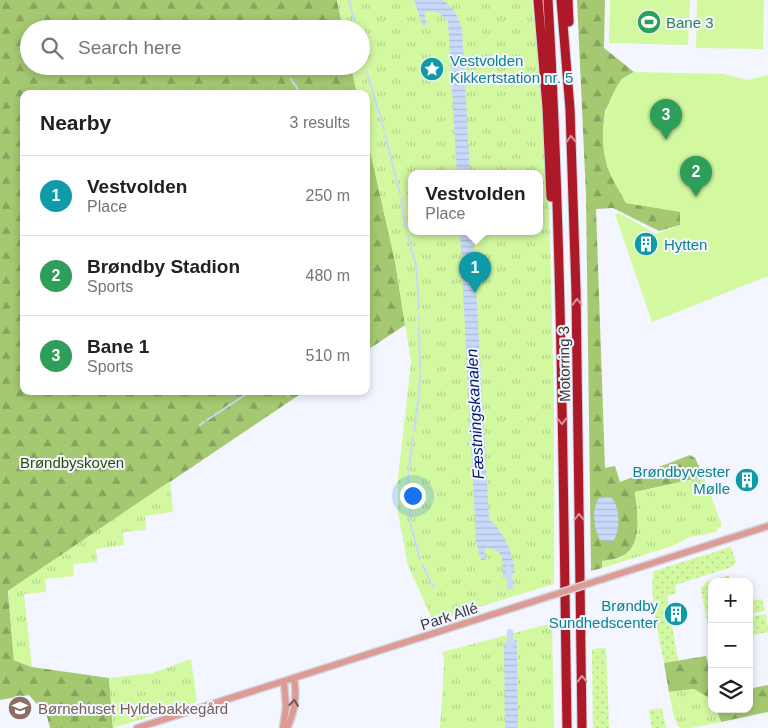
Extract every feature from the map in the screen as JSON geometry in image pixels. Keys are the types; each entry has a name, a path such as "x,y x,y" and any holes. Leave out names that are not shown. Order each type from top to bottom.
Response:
{"highway":[{"path":"538,0 547,106 554,259 560,276"},
{"name":"Motorring 3","path":"548,0 560,276 568,728"},
{"name":"Motorring 3","path":"561,0 570,109 576,291 582,728"},
{"path":"568,0 570,109"}],"street":[{"name":"Park Allé","path":"137,728 768,526"},
{"path":"285,728 295,706 296,688 294,678"},
{"path":"284,681 285,728"}],"green space":[{"name":"Brøndbyskoven","path":"0,0 337,0 341,20 20,20 20,75 353,75 356,90 20,90 20,395 299,395 8,591 14,660 32,667 109,678 113,728 50,728 47,716 29,695 0,700"},
{"path":"337,0 532,0 548,162 554,402 554,584 433,621 408,566 398,513 398,479 411,362 395,261 370,151 370,90 356,90 353,75 370,75 370,20 341,20"},
{"path":"577,0 605,0 604,48 634,72 622,79 605,111 603,131 607,166 626,203 680,211 680,225 659,231 613,208 596,209 605,468 615,466 620,482 690,455 695,458 704,477 635,492 638,520 636,539 632,547 627,553 618,558 602,561 602,568 591,571 586,195"},
{"name":"Bane 3","path":"610,0 690,0 688,45 609,43"},
{"path":"697,0 764,0 763,49 696,48"},
{"path":"634,72 723,74 748,80 768,75 768,276 652,322 615,214 619,213 656,234 680,225 680,212 626,203 608,170 603,143 604,121 610,99 621,80"},
{"path":"370,151 395,261 405,325 370,348"},
{"path":"704,477 721,523 721,527 716,532 690,537 672,546 602,568 602,561 618,559 627,554 636,539 638,519 635,492"},
{"path":"170,481 173,512 145,516 146,530 123,532 124,545 96,549 97,562 73,564 74,576 45,579 46,592 24,594 32,667 14,660 8,591"},
{"path":"731,547 736,562 732,567 675,585 676,594 667,596 678,661 664,663 653,604 654,571"},
{"path":"708,581 708,626 701,588"},
{"path":"762,599 765,611 753,613 753,600"},
{"path":"766,614 768,632 753,635 753,616"},
{"path":"552,623 554,728 440,728 444,666 443,652"},
{"path":"606,648 609,728 593,728 592,649"},
{"path":"706,656 708,663 708,698 694,689 669,692 664,663"},
{"path":"191,659 197,702 113,728 109,678 153,673"},
{"path":"768,685 768,712 721,722 718,713 753,713 753,688"},
{"path":"694,689 708,698 708,713 718,713 721,722 691,728 680,728 674,715 669,692"},
{"path":"662,708 666,728 652,728 649,710"}],"water":[{"path":"414,0 442,0 446,2 453,9 461,25 470,170 457,170 448,21 437,12 431,11 424,13 427,24 423,27"},
{"path":"460,235 473,235 489,519 504,537 512,558 515,573 503,578 502,557 497,550 485,548 485,560 481,560 476,541"},
{"path":"611,497 618,512 616,537 613,541 600,540 595,525 594,513 596,503 599,498"},
{"path":"517,640 518,728 505,728 504,643"}],"waterway":[{"path":"349,0 354,20"},
{"path":"368,75 384,130"},
{"path":"291,79 298,90"},
{"path":"385,135 400,194"},
{"path":"401,199 406,229"},
{"path":"408,236 416,265 419,309"},
{"path":"419,315 419,320"},
{"path":"419,326 420,369"},
{"path":"414,431 420,373"},
{"path":"207,420 245,395"},
{"path":"200,425 204,422"},
{"path":"407,488 413,436"},
{"path":"408,493 411,526 420,559"},
{"path":"422,564 434,588"},
{"name":"Fæstningskanalen","path":"509,568 510,587"},
{"name":"Fæstningskanalen","path":"510,632 510,649"}],"place":[{"name":"Bane 3","path":"649,22"},
{"name":"Vestvolden Kikkertstation nr. 5","path":"432,69"},
{"name":"Bane 1","path":"666,140"},
{"name":"Brøndby Stadion","path":"696,197"},
{"name":"Hytten","path":"646,244"},
{"name":"Vestvolden","path":"475,293"},
{"name":"Brøndbyvester Mølle","path":"747,480"},
{"name":"Brøndby Sundhedscenter","path":"676,614"},
{"name":"Børnehuset Hyldebakkegård","path":"20,708"}]}
